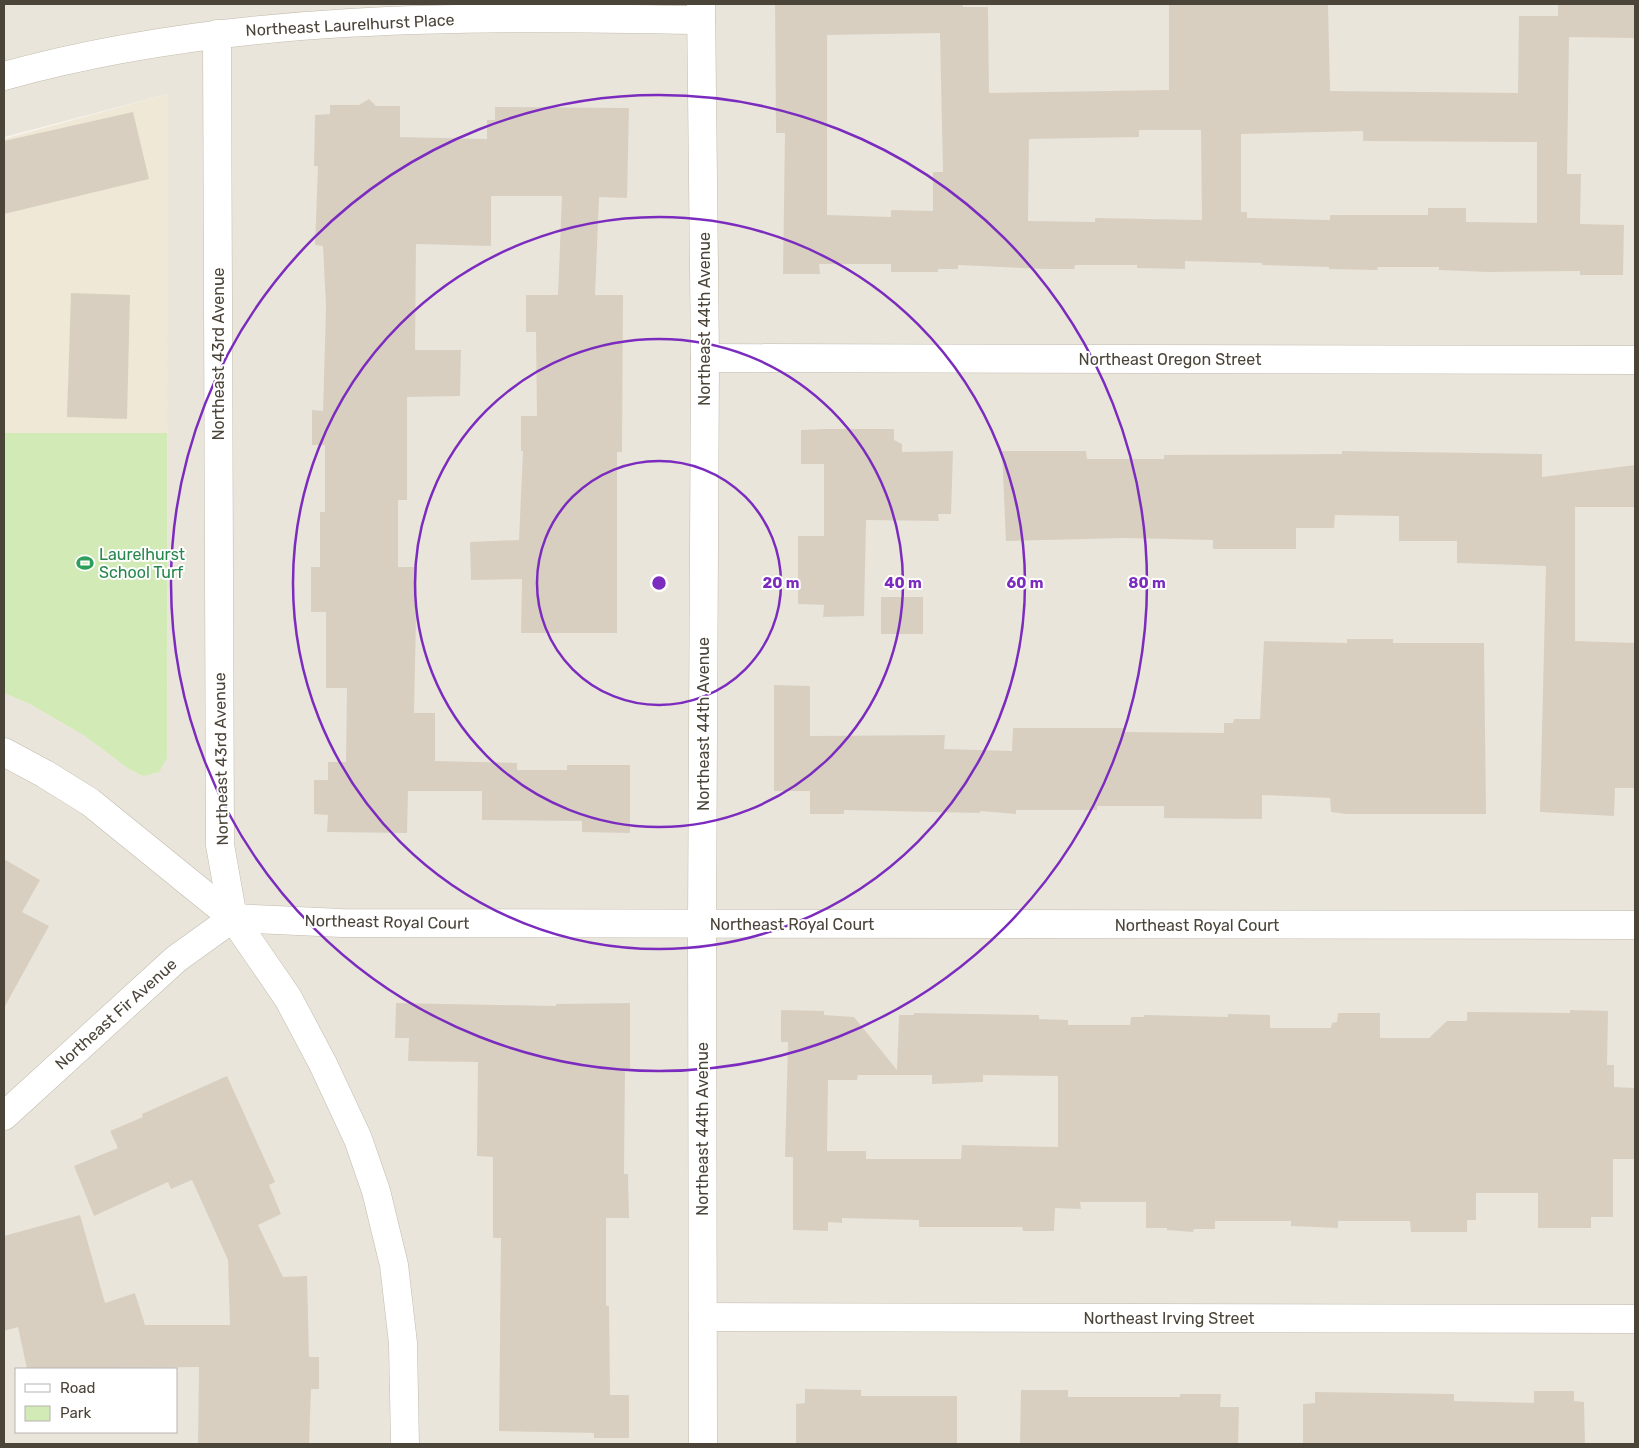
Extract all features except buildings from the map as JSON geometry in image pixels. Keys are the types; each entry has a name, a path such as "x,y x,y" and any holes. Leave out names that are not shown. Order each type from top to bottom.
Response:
{"street":[{"name":"Northeast Laurelhurst Place","path":"4,76 67,58 217,34 397,19 701,12"},
{"name":"Northeast 44th Avenue","path":"701,12 705,358 702,924 703,1444"},
{"name":"Northeast 43rd Avenue","path":"217,34 220,845 233,918 288,998 323,1064 358,1139 376,1191 394,1265 403,1343 405,1444"},
{"name":"Northeast Oregon Street","path":"705,358 1635,360"},
{"path":"4,752 45,774 90,802 233,918"},
{"name":"Northeast Royal Court","path":"233,918 341,923 1635,926"},
{"name":"Northeast Fir Avenue","path":"4,1116 176,959 233,918"},
{"name":"Northeast Irving Street","path":"703,1316 1635,1319"}],"shaded area":[{"path":"4,4 1635,4 1635,1444 4,1444 4,693 30,704 85,736 129,769 143,776 168,94 4,137"},
{"path":"168,94 167,758 159,772 143,776 129,769 85,736 30,704 4,693 4,139"}],"green space":[{"name":"Laurelhurst School Turf","path":"4,433 167,433 167,758 159,772 143,776 129,769 85,736 30,704 4,693"}],"place":[{"name":"Laurelhurst School Turf","path":"85,563"}]}
